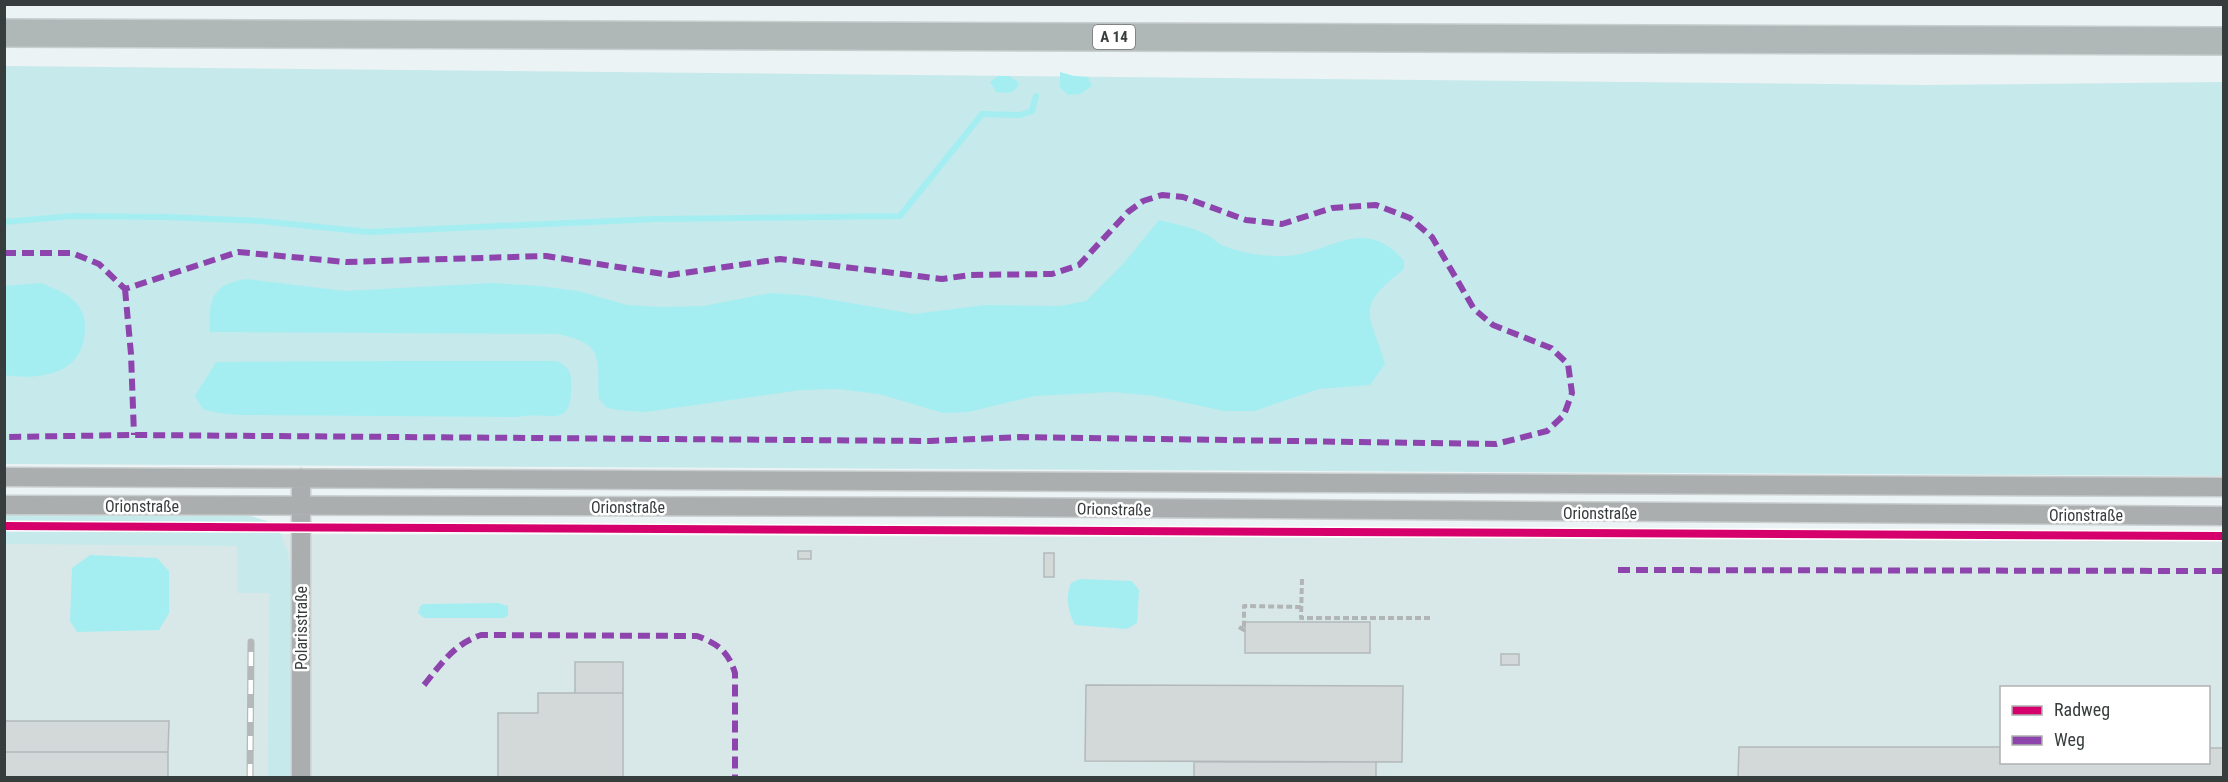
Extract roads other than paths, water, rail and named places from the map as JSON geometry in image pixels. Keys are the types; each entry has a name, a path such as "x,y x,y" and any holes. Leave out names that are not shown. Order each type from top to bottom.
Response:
{"highway":[{"name":"A 14","path":"4,33 2223,40"}],"street":[{"name":"Orionstraße","path":"4,477 2223,487"},
{"name":"Polarisstraße","path":"301,478 301,777"},
{"name":"Orionstraße","path":"4,505 981,507 1191,511 2223,516"}],"water":[{"path":"1060,72 1088,77 1092,86 1080,94 1068,95 1060,87"},
{"path":"998,76 1009,76 1019,83 1015,90 1010,92 996,92 990,82"},
{"path":"1159,220 1196,230 1229,248 1262,255 1286,256 1361,238 1375,240 1389,247 1404,261 1404,269 1377,293 1370,312 1371,322 1385,364 1370,385 1319,389 1254,411 1224,411 1154,396 1113,392 1035,396 968,412 943,413 879,394 837,389 802,390 645,412 606,407 599,399 597,363 591,348 584,342 557,334 210,332 210,311 214,295 225,285 246,279 345,291 492,283 539,286 578,291 627,305 662,307 703,306 771,293 810,296 914,314 985,305 1060,306 1086,301 1123,264"},
{"path":"41,283 68,296 80,308 85,327 80,351 73,361 53,373 29,377 5,375 5,286"},
{"path":"556,361 569,371 571,398 568,408 557,416 517,417 240,415 203,409 195,396 216,362"},
{"path":"90,555 157,558 169,571 169,613 159,630 77,632 70,621 72,568"},
{"path":"1080,579 1132,581 1139,590 1137,623 1127,629 1075,625 1069,610 1068,594 1071,583"},
{"path":"498,603 508,606 508,615 504,618 424,618 418,613 420,606 424,604"}],"waterway":[{"path":"4,222 73,216 165,217 260,221 369,232 655,219 900,216 982,114 1020,115 1032,111 1036,96"}],"railway":[{"path":"250,778 251,642"}]}
